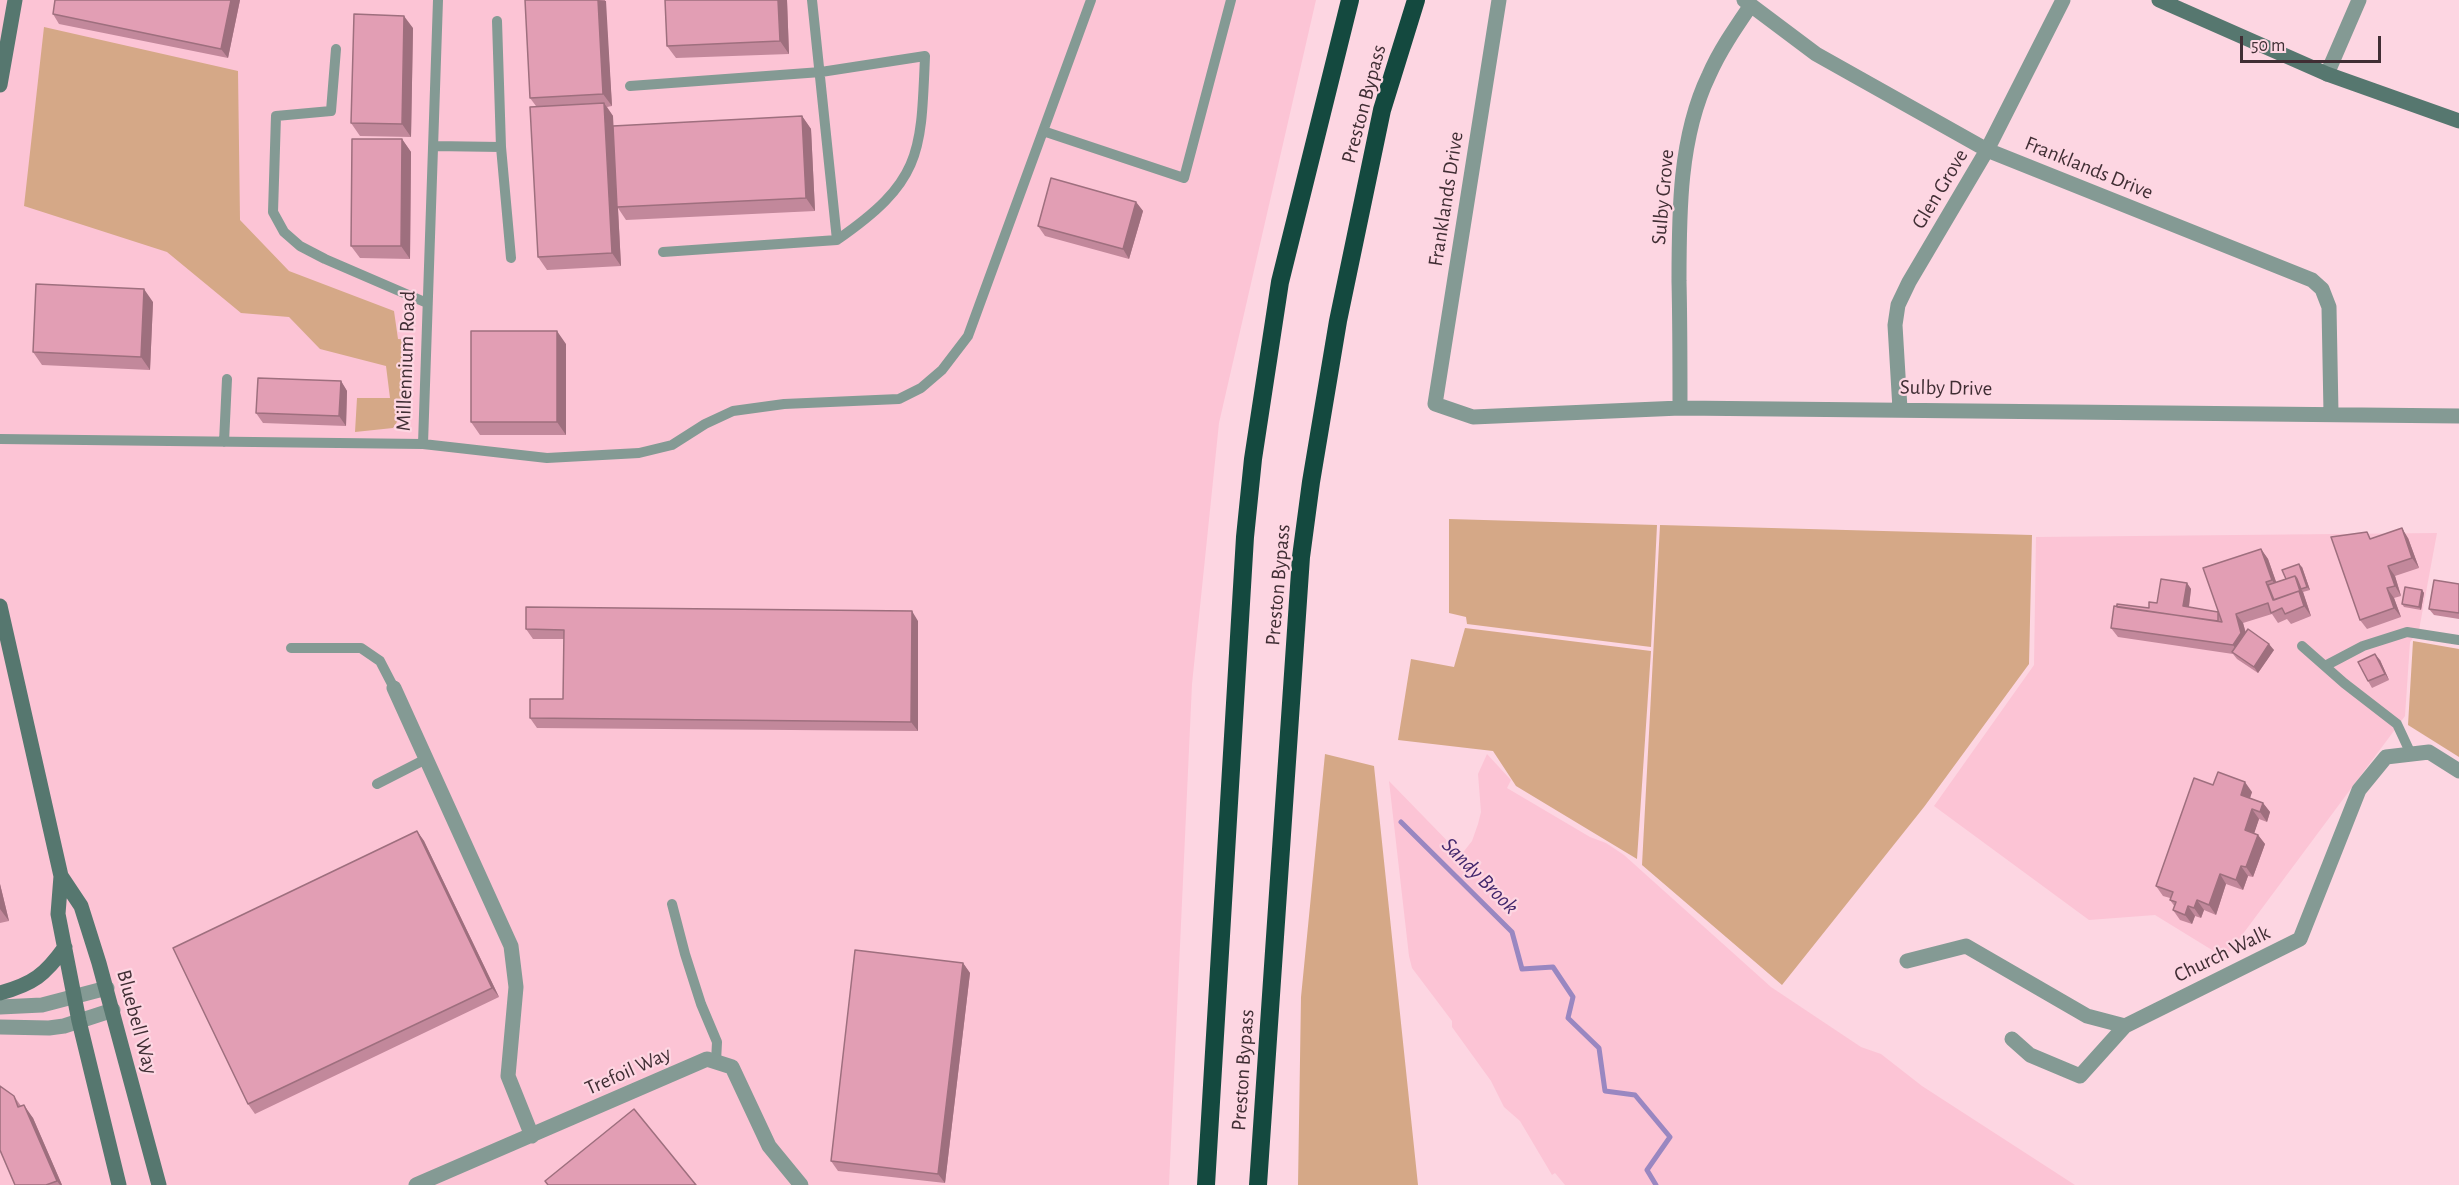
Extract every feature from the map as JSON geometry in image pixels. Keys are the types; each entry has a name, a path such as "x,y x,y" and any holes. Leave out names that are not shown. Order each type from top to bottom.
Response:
{"highway":[{"name":"Preston Bypass","path":"1206,1185 1245,537 1253,459 1280,282 1350,0"},
{"name":"Preston Bypass","path":"1257,1185 1301,556 1308,503 1338,321 1382,110 1416,0"}],"main road":[{"path":"2159,0 2327,74 2459,121"},
{"path":"0,85 13,2"},
{"name":"Bluebell Way","path":"0,606 61,876 57,914 74,997 119,1185"},
{"name":"Bluebell Way","path":"61,876 81,906 107,988 159,1185"},
{"path":"0,993 38,979 65,947"}],"street":[{"name":"Franklands Drive","path":"1435,404 1499,0"},
{"name":"Glen Grove","path":"1900,409 1894,325 1898,305 1909,282 1987,150 2064,0"},
{"path":"2327,74 2359,0"},
{"name":"Franklands Drive","path":"1748,2 1816,54 1987,150 2312,280 2327,297 2329,307 2331,413"},
{"name":"Sulby Grove","path":"1680,408 1679,215 1686,158 1694,114 1708,76 1748,2"},
{"name":"Sulby Drive","path":"1435,404 1473,417 1680,408 2459,416"},
{"path":"394,688 511,946 516,987 508,1076 532,1136"},
{"name":"Church Walk","path":"2125,1026 2300,939 2359,789 2386,757 2429,752 2459,771"},
{"path":"1907,961 1965,946 2087,1016 2125,1026 2080,1076 2030,1055 2012,1039"},
{"path":"0,1007 42,1005 107,988"},
{"path":"0,1026 49,1028 80,1022 113,1010"},
{"name":"Trefoil Way","path":"416,1185 443,1180 532,1136 707,1059 716,1062"},
{"path":"716,1062 732,1067 769,1146 801,1185"}],"lane":[{"name":"Millennium Road","path":"0,439 423,444 438,0"},
{"path":"812,0 837,240"},
{"path":"423,444 547,458 639,453 672,446 705,424 733,411 784,404 899,399 921,388 942,370 968,336 1091,0"},
{"path":"1043,131 1184,178 1231,0"},
{"path":"497,21 501,147 511,258"},
{"path":"336,49 331,111 276,116 273,212 284,232 300,246 354,273 428,303"},
{"path":"630,86 821,72 925,56 922,129 911,168 892,196 869,218 837,240 663,252"},
{"path":"433,146 501,147"},
{"path":"224,442 227,379"},
{"path":"2325,666 2363,646 2407,632 2459,640"},
{"path":"2302,646 2397,724 2411,754"},
{"path":"291,648 361,648 380,661 394,688"},
{"path":"377,784 426,759"},
{"path":"672,904 685,954 717,1042 716,1062"}],"shaded area":[{"path":"0,0 1316,0 1219,423 1192,684 1169,1185 0,1185"},
{"path":"44,27 238,71 240,220 289,271 394,311 398,339 413,340 410,402 393,428 355,432 357,398 390,398 386,366 320,349 289,317 241,313 167,252 24,206"},
{"path":"1449,519 1657,525 1651,647 1467,624 1466,617 1449,613"},
{"path":"1660,525 2032,535 2029,664 1924,807 1782,985 1642,865"},
{"path":"2437,533 2419,630 2410,642 2405,716 2225,958 2155,915 2089,920 1934,806 2034,665 2036,537"},
{"path":"1465,628 1651,651 1637,859 1516,786 1493,751 1398,740 1411,659 1454,667"},
{"path":"2413,641 2459,649 2459,757 2408,725"},
{"path":"1325,754 1374,766 1418,1185 1298,1185 1301,997"},
{"path":"1487,754 1511,780 1507,788 1624,855 1771,987 1861,1047 1881,1054 1922,1086 2075,1185 1565,1185 1555,1173 1552,1175 1520,1121 1504,1107 1491,1081 1452,1027 1452,1021 1412,968 1409,956 1389,781 1461,855 1472,841 1478,824 1481,812 1478,774"}],"building":[{"path":"55,0 231,0 221,49 53,14"},
{"path":"525,0 598,0 603,94 530,98"},
{"path":"665,0 778,0 780,41 667,46"},
{"path":"354,14 404,16 402,124 351,123"},
{"path":"604,103 612,253 538,257 530,107"},
{"path":"802,116 806,198 617,207 613,126"},
{"path":"352,139 402,139 401,246 351,246"},
{"path":"1051,178 1136,202 1123,249 1038,226"},
{"path":"36,284 144,289 141,357 33,352"},
{"path":"471,331 557,331 557,422 471,422"},
{"path":"258,378 341,381 339,416 256,413"},
{"path":"2402,528 2412,558 2388,566 2395,586 2387,588 2394,608 2360,620 2331,537 2367,532 2370,539"},
{"path":"2261,549 2272,580 2266,582 2273,600 2299,591 2304,606 2285,614 2282,608 2271,613 2268,603 2236,614 2241,633 2233,645 2111,628 2114,606 2222,622 2203,568"},
{"path":"2299,564 2307,587 2301,589 2295,576 2286,579 2282,570"},
{"path":"2295,576 2301,594 2299,591 2274,600 2268,585"},
{"path":"2161,579 2187,583 2183,606 2218,612 2218,621 2117,607 2117,604 2149,608 2149,602 2157,603"},
{"path":"2434,580 2459,584 2459,613 2429,609"},
{"path":"2405,587 2422,590 2419,607 2402,604"},
{"path":"526,607 912,611 911,722 530,718 530,699 563,699 564,630 526,629"},
{"path":"2248,629 2269,644 2254,667 2232,652"},
{"path":"2375,654 2385,674 2368,681 2358,662"},
{"path":"2218,772 2245,782 2241,795 2263,803 2260,812 2252,809 2245,830 2258,835 2246,867 2241,866 2236,880 2220,874 2209,905 2197,900 2194,908 2188,906 2185,915 2173,910 2176,902 2170,900 2173,892 2156,886 2194,778 2213,785"},
{"path":"417,831 492,988 248,1104 173,948"},
{"path":"855,950 963,963 938,1174 831,1161"},
{"path":"0,1086 14,1096 18,1107 24,1105 57,1181 46,1185 15,1185 0,1150"},
{"path":"634,1109 696,1185 548,1185 545,1181"}],"waterway":[{"name":"Sandy Brook","path":"1401,822 1512,932 1522,969 1553,967 1573,997 1568,1018 1599,1048 1605,1091 1635,1095 1670,1137 1647,1170 1656,1185"}]}
